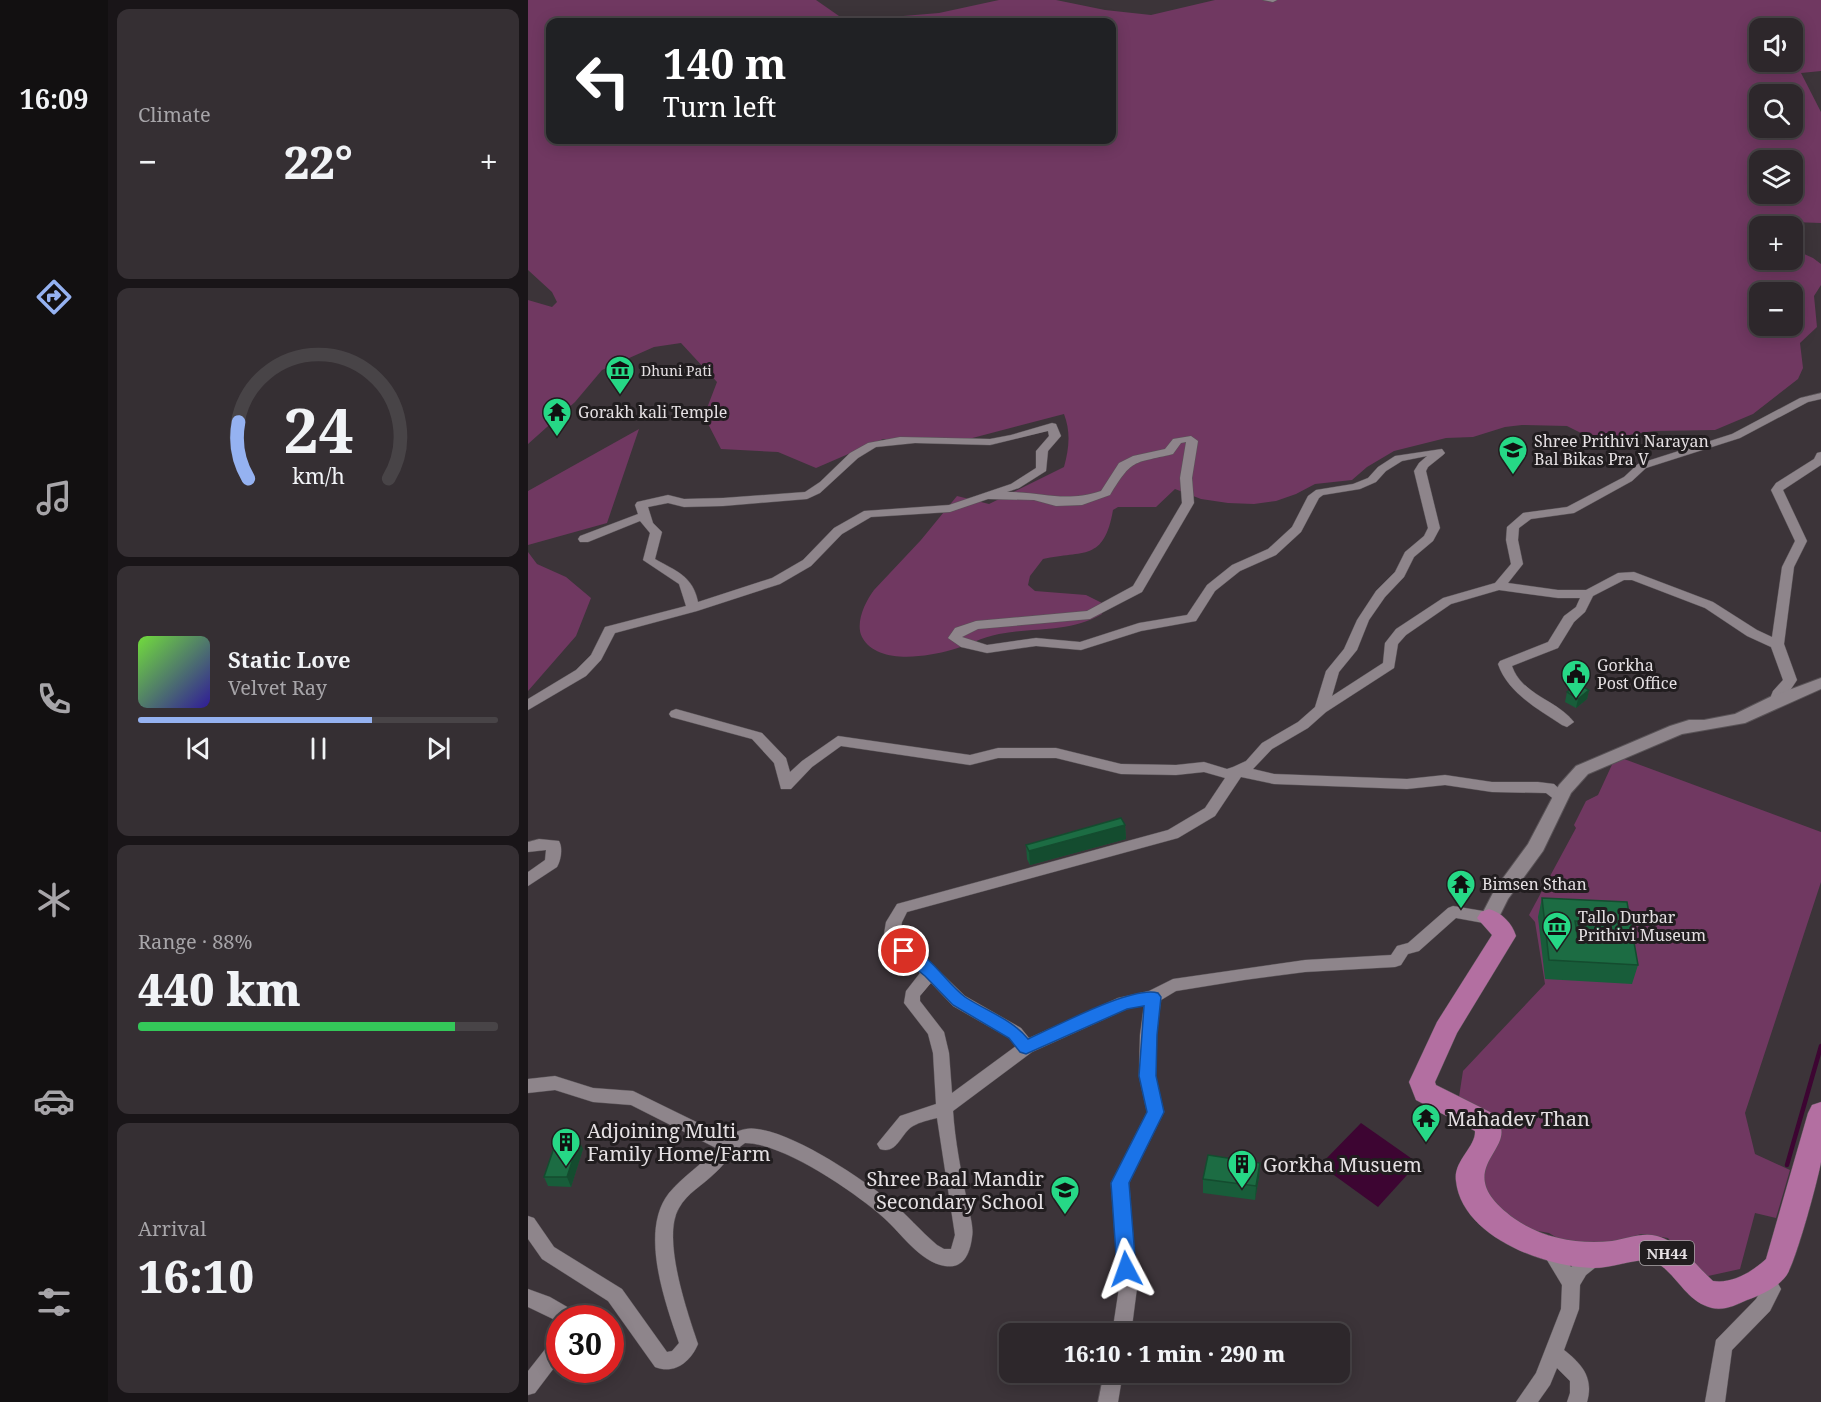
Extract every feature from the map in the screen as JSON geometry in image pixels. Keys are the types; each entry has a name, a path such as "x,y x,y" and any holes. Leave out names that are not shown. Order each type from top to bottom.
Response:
{"main road":[{"name":"NH44","path":"1489,918 1502,930 1504,936 1446,1029 1422,1082 1422,1088 1425,1092 1481,1120 1488,1126 1489,1137 1469,1169 1469,1180 1474,1195 1496,1221 1550,1250 1598,1255 1654,1248 1676,1260 1692,1283 1702,1291 1714,1294 1737,1292 1772,1274 1778,1265 1821,1113"}],"street":[{"path":"1267,0 1273,0"},
{"path":"1499,586 1517,564 1512,540 1513,527 1527,516 1570,510 1628,479 1642,466 1736,436 1804,400 1821,396"},
{"path":"528,705 581,673 596,657 610,630 693,608 776,581 807,563 838,531 868,514 950,508 1015,486 1042,469 1042,451 1055,436 1052,426 1012,439 990,442 890,441 870,445 854,454 817,491 807,495 723,502 684,503 668,499 641,505 647,524 656,532 649,560 685,579 692,592 693,608"},
{"path":"991,496 1035,496 1056,502 1083,501 1106,493 1114,473 1128,461 1170,452 1177,441 1187,438 1192,441 1186,478 1188,503 1138,589 1090,615 976,625 960,631 954,638 966,644 987,649 1036,642 1081,646 1139,627 1191,618 1211,588 1236,568 1272,552 1297,529 1314,496 1320,492 1356,487 1372,480 1382,469 1399,458 1438,451 1439,453 1423,465 1420,471 1434,528 1429,538 1409,555 1400,574 1380,594 1363,620 1350,650 1334,671 1321,709"},
{"path":"1776,701 1778,694 1786,688 1790,680 1777,644 1788,567 1801,541 1778,490 1780,485 1819,461 1821,455"},
{"path":"584,539 643,516"},
{"path":"676,714 757,736 781,761 786,785 807,764 838,741 970,760 998,753 1056,753 1121,769 1176,770 1204,767 1227,774 1251,764 1267,746 1389,665 1392,643 1401,632 1447,601 1499,586 1558,594 1588,594 1622,576 1634,576 1709,605 1752,633 1777,644"},
{"path":"1567,722 1516,685 1506,673 1505,664 1553,645 1569,619 1585,602 1588,594"},
{"path":"886,1144 906,1121 945,1108 1026,1047 1124,1003 1153,997 1173,985 1305,966 1395,961 1403,950 1413,947 1453,912 1489,918 1492,907 1533,852 1560,796 1572,778 1582,770 1689,726 1704,726 1739,719 1821,683"},
{"path":"1238,771 1274,779 1407,784 1445,780 1491,787 1538,787 1549,789 1560,796"},
{"path":"1026,1047 1015,1033 959,1001 930,972 891,940 894,922 902,908 1173,834 1210,812 1238,771"},
{"path":"528,847 538,844 554,844 552,863 528,880"},
{"path":"528,1224 548,1253 615,1295 662,1361 673,1361 684,1353 689,1344 670,1291 663,1247 666,1217 670,1204 720,1159 728,1146 743,1136 760,1135 790,1146 883,1206 938,1255 951,1258 959,1255 964,1235 946,1134 941,1053 936,1032 912,1003 912,995 930,972"},
{"path":"1123,1323 1128,1288 1120,1183 1156,1112 1147,1076 1148,1035 1153,997"},
{"path":"528,1086 555,1083 593,1095 633,1098 728,1146"},
{"path":"1550,1250 1571,1284"},
{"path":"1526,1402 1543,1379 1570,1309 1571,1284 1580,1269 1598,1255"},
{"path":"1715,1402 1723,1346 1772,1289 1764,1277"},
{"path":"528,1298 546,1305"},
{"path":"1553,1353 1575,1370 1581,1380 1581,1394 1577,1402"},
{"path":"528,1386 546,1362"},
{"path":"1108,1402 1112,1383"}],"shaded area":[{"path":"528,0 816,0 839,16 903,16 939,13 999,0 1056,0 1105,10 1151,15 1215,0 1821,0 1821,71 1801,73 1821,112 1821,223 1803,222 1803,216 1749,216 1749,270 1803,270 1803,254 1821,264 1821,285 1814,296 1817,327 1800,343 1803,368 1798,379 1753,414 1715,430 1654,431 1633,434 1611,441 1593,439 1567,426 1505,427 1473,437 1446,438 1394,451 1367,467 1352,480 1315,484 1276,501 1254,504 1228,503 1201,499 1175,489 1156,507 1118,507 1113,510 1109,527 1098,546 1090,551 1043,559 1030,576 1028,585 1035,591 1086,595 1104,604 1102,614 1077,624 999,634 941,653 903,657 879,652 869,646 860,631 860,619 864,606 874,590 921,540 957,496 989,504 1064,467 1068,427 1064,414 961,441 883,439 816,468 778,452 721,449 704,416 717,382 681,343 654,347 602,370 575,402 528,444 528,300 552,307 557,302 552,292 528,270"},
{"path":"639,429 607,523 528,545 528,491"},
{"path":"528,552 537,564 566,577 591,598 576,636 528,691"},
{"path":"1616,756 1821,832 1821,882 1745,1113 1755,1154 1790,1170 1776,1218 1755,1213 1740,1269 1699,1278 1668,1238 1641,1234 1619,1241 1569,1245 1549,1233 1527,1229 1495,1205 1476,1178 1501,1125 1459,1097 1463,1071 1545,984 1535,922 1529,915 1576,828 1574,825 1586,801 1598,795"},
{"path":"1361,1123 1418,1163 1378,1207 1320,1165"}],"building":[{"path":"1578,684 1589,690 1578,699 1567,692"},
{"path":"1121,818 1125,825 1029,851 1026,845"},
{"path":"1542,898 1627,902 1638,965 1549,960","holes":["1575,921 1604,922 1608,942 1578,941"]},
{"path":"557,1139 579,1140 567,1177 544,1177"},
{"path":"1208,1155 1260,1163 1256,1186 1203,1179"}],"waterway":[{"path":"1787,1165 1821,1046"}],"place":[{"name":"Dhuni Pati","path":"620,396"},
{"name":"Gorakh kali Temple","path":"557,438"},
{"name":"Shree Prithivi Narayan Bal Bikas Pra V","path":"1513,476"},
{"name":"Gorkha Post Office","path":"1576,700"},
{"name":"Bimsen Sthan","path":"1461,910"},
{"name":"Tallo Durbar Prithivi Museum","path":"1557,952"},
{"name":"Mahadev Than","path":"1426,1144"},
{"name":"Adjoining Multi Family Home/Farm","path":"566,1168"},
{"name":"Gorkha Musuem","path":"1242,1190"},
{"name":"Shree Baal Mandir Secondary School","path":"1065,1216"}],"route":[{"path":"904,951 930,972 959,1001 1015,1033 1026,1047 1124,1003 1153,997 1148,1035 1147,1076 1156,1112 1120,1183 1126,1269"}]}
